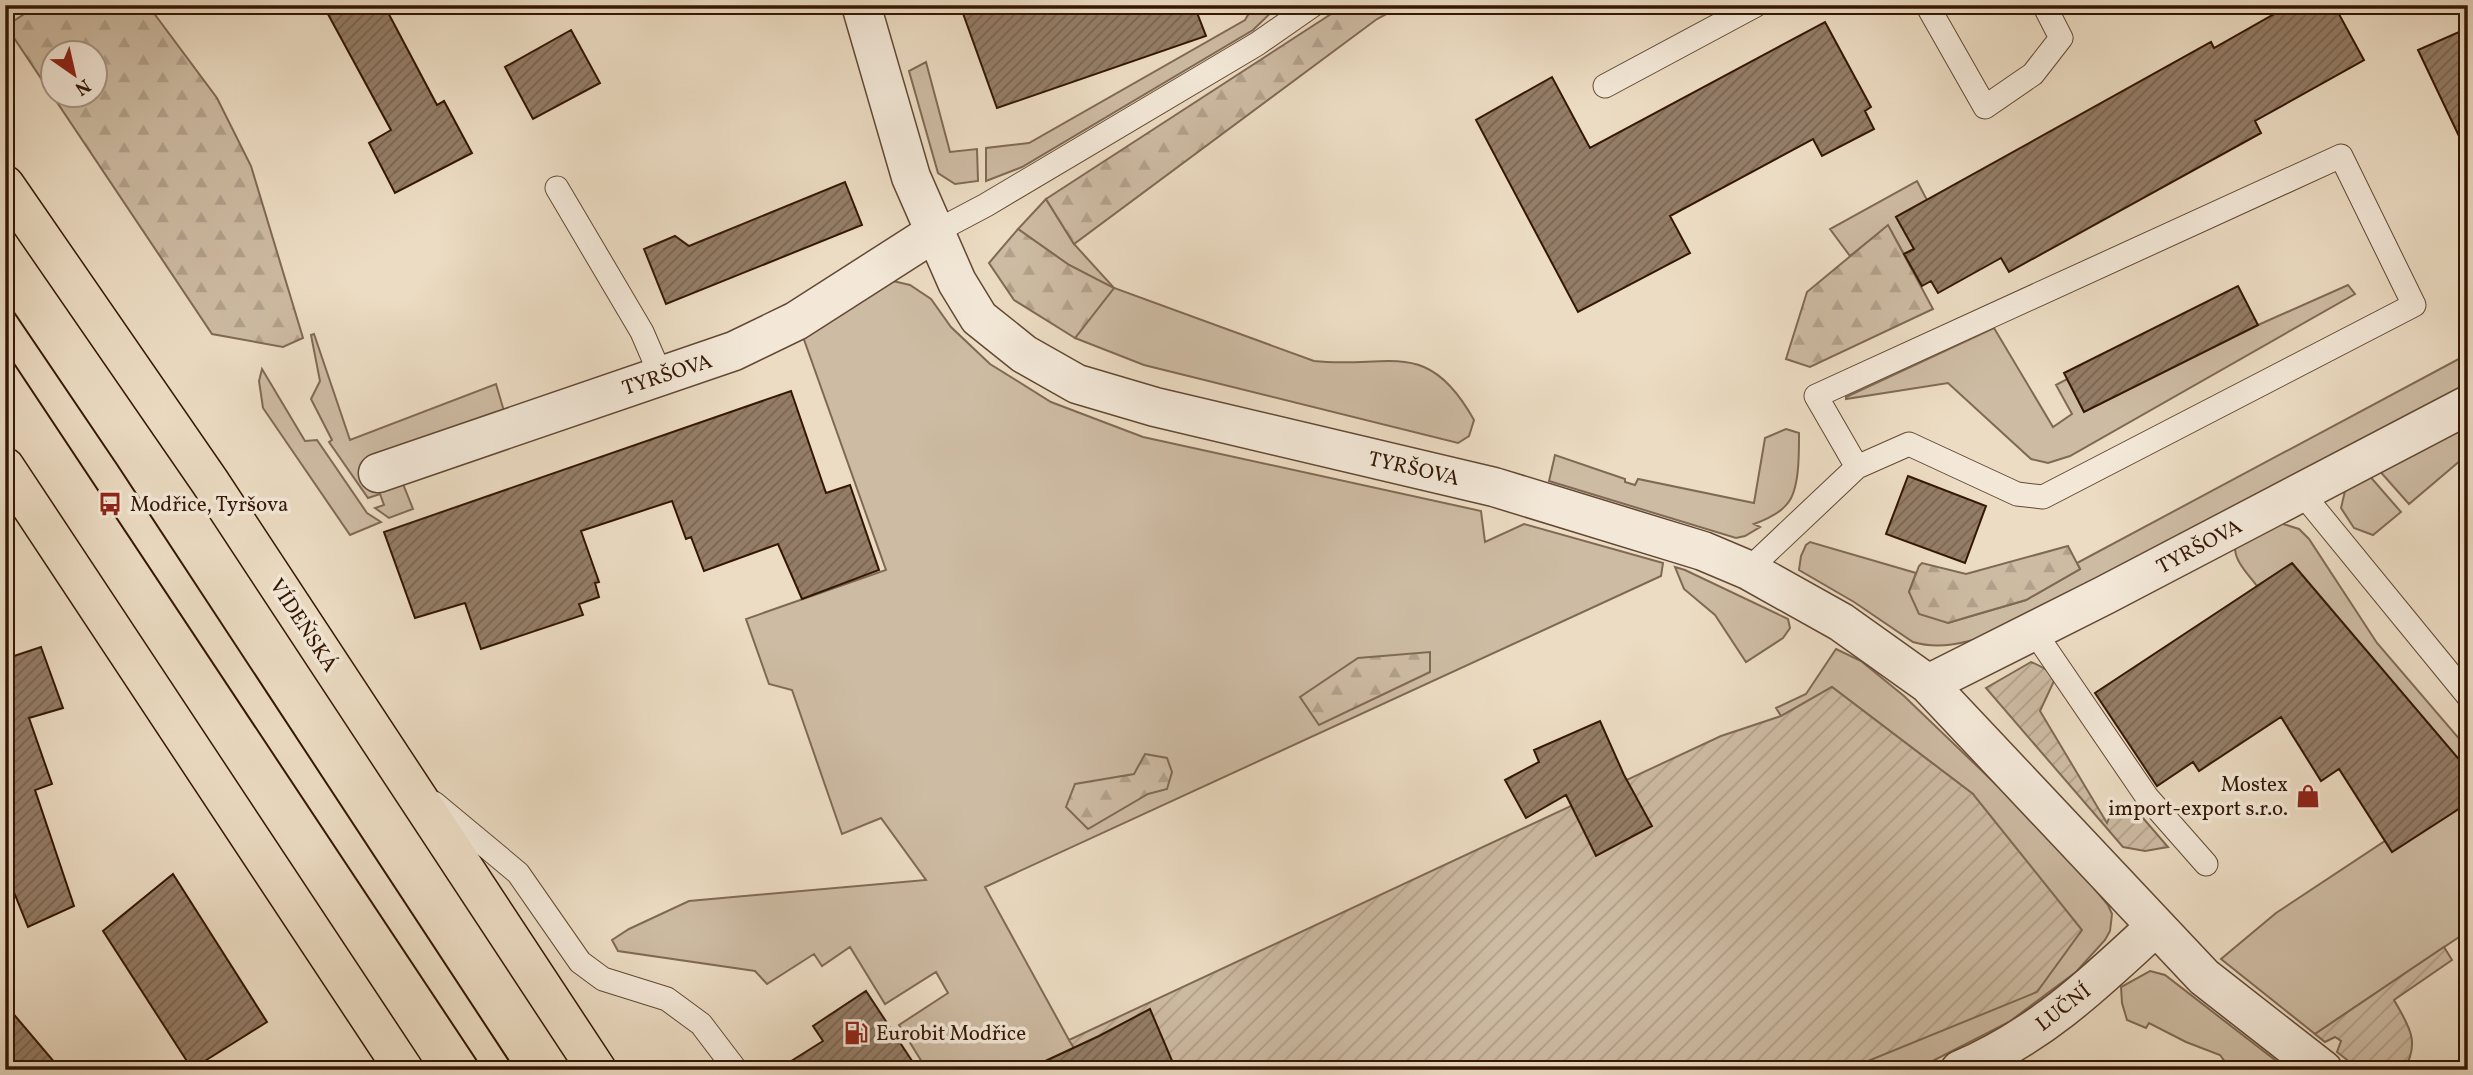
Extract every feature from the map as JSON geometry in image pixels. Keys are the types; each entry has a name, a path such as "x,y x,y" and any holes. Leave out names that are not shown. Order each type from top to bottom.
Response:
{"highway":[{"name":"VÍDEŇSKÁ","path":"6,185 211,482 597,1070"},
{"path":"5,467 404,1070"}],"street":[{"name":"TYRŠOVA","path":"861,5 911,177 957,282 979,318 1024,354 1077,384 1155,407 1494,487 1703,551 1748,570 1841,622 1928,684 2204,977 2323,1070"},
{"name":"TYRŠOVA","path":"378,473 734,351 782,328 935,233"},
{"name":"TYRŠOVA","path":"1928,684 2105,595 2468,405"},
{"name":"LUČNÍ","path":"1960,1070 2021,1040 2087,991 2155,927"}],"lane":[{"name":"TYRŠOVA","path":"935,233 1257,44 1313,5"},
{"path":"1605,86 1756,5"},
{"path":"1927,5 1985,107 2033,74 2062,38 2044,5"},
{"path":"1748,570 1857,467 1909,444 2017,494 2043,497 2414,304 2341,156 1816,396 1857,467"},
{"path":"557,188 642,332 660,376"},
{"path":"2301,492 2468,696"},
{"path":"2033,629 2147,797 2206,864"},
{"path":"405,780 518,873 580,962 603,979 667,999 701,1024 736,1070"}],"green space":[{"path":"38,5 161,5 153,12 217,98 251,166 303,338 283,347 212,334 61,108 108,108 108,38 38,38 38,74 6,26"},
{"path":"1254,5 1279,5 1253,30 1022,167 986,181 986,148 1029,143 1245,20"},
{"path":"1345,5 1403,5 1377,19 1074,244 1046,199"},
{"path":"926,62 950,152 977,149 978,181 955,184 938,173 909,71"},
{"path":"1917,181 1927,200 1896,217 1914,249 1904,254 1888,226 1850,256 1830,229"},
{"path":"1046,199 1074,244 1114,288 1314,361 1405,362 1423,367 1440,376 1457,394 1474,420 1469,436 1458,443 1144,365 1075,338 1113,288 1069,265 1018,229"},
{"path":"1888,225 1933,309 1810,367 1786,359 1807,292"},
{"path":"1018,229 1069,265 1114,288 1075,338 1014,300 989,263"},
{"path":"893,281 910,285 931,299 951,327 990,364 1051,402 1143,437 1481,511 1485,542 1524,524 1663,563 1661,576 985,887 1088,1070 927,1070 899,1025 948,993 936,972 885,1004 850,947 822,966 814,954 767,984 755,971 618,951 612,940 629,929 689,901 926,880 881,818 842,834 792,690 769,684 746,619 886,570 802,334"},
{"path":"2348,285 2355,294 2070,456 2048,463 2031,459 1948,383 1846,399 1994,328 2053,427 2072,414 2056,385 2067,379 2084,412 2258,325"},
{"path":"314,334 350,440 496,384 504,411 369,457 382,492 403,484 413,509 389,518 375,508 384,505 380,494 368,498 329,442 332,440 311,399 320,381 311,335"},
{"path":"2468,354 2468,388 1990,635 1962,643 1942,645 1913,642 1854,602 1799,570 1801,556 1810,542 1916,573 1909,592 1948,623 2026,600 2080,569 2077,563"},
{"path":"262,369 305,441 317,440 367,513 381,522 350,535 263,408 259,381"},
{"path":"2468,419 2468,454 2409,504 2377,468"},
{"path":"1786,429 1799,433 1798,470 1791,498 1776,513 1754,524 1760,527 1736,538 1549,481 1555,455 1625,479 1625,482 1635,485 1638,479 1754,503 1765,438"},
{"path":"2367,473 2401,512 2373,535 2354,528 2341,508 2345,491"},
{"path":"2280,523 2299,529 2309,539 2377,643 2468,749 2468,770 2291,564 2257,586 2246,572 2238,561 2236,544"},
{"path":"2068,546 2080,569 2026,600 1948,623 1919,614 1909,592 1922,563 1966,574"},
{"path":"1675,567 1788,619 1790,628 1783,638 1746,662 1715,615 1684,589"},
{"path":"1836,649 1861,661 1904,696 2057,843 2108,905 2112,914 2110,931 2105,940 2076,972 2009,1022 1915,1070 1846,1070 1873,1057 1973,794 1832,687 1781,716 1776,708 1806,694"},
{"path":"1430,652 1430,672 1319,725 1300,697 1358,658"},
{"path":"2031,662 2045,669 2053,677 2054,681 2040,711 2107,823 2115,809 2131,804 2168,847 2145,851 2123,847 1986,688"},
{"path":"1832,687 1973,794 2082,930 2037,992 1846,1070 1088,1070 1069,1040 1721,736 1781,716"},
{"path":"1145,754 1167,758 1172,772 1167,789 1148,794 1088,829 1066,807 1075,784 1134,774"},
{"path":"2468,803 2468,931 2315,1034 2221,959 2276,913 2385,841"},
{"path":"2444,947 2452,960 2394,1000 2411,1034 2412,1050 2404,1070 2360,1070 2337,1052 2341,1041 2335,1037 2325,1042 2315,1034"},
{"path":"2150,971 2165,975 2275,1060 2275,1070 2231,1070 2220,1055 2186,1042 2149,1023 2146,1028 2127,1020 2121,987"}],"building":[{"path":"323,5 384,5 437,105 444,101 472,153 395,193 369,143 391,130"},
{"path":"960,5 1194,5 1206,36 997,108"},
{"path":"2290,5 2334,5 2364,60 2255,121 2261,133 2009,272 2001,258 1938,293 1931,281 1922,286 1904,254 1914,249 1896,217 2211,42 2214,48"},
{"path":"1825,22 1871,107 1865,111 1874,129 1822,156 1813,139 1670,216 1690,253 1578,312 1476,120 1552,77 1590,148"},
{"path":"2468,28 2468,155 2418,50"},
{"path":"571,30 600,83 533,119 505,67"},
{"path":"845,182 862,225 666,304 644,249 675,236 689,246"},
{"path":"2238,286 2258,325 2084,412 2064,373"},
{"path":"791,391 826,493 850,485 879,570 802,599 778,544 704,571 691,537 686,539 672,501 581,531 599,582 595,583 599,597 579,604 583,615 481,649 465,603 415,618 384,532"},
{"path":"1908,476 1986,506 1965,563 1886,534"},
{"path":"2292,563 2468,770 2468,803 2392,852 2339,769 2321,781 2281,717 2199,771 2193,762 2157,786 2095,693"},
{"path":"41,647 63,708 29,718 52,784 35,790 74,906 28,927 5,870 5,659"},
{"path":"1600,721 1624,775 1652,826 1596,856 1566,795 1526,818 1505,780 1539,762 1534,750"},
{"path":"173,874 267,1022 192,1069 103,931"},
{"name":"Eurobit Modřice","path":"866,991 918,1070 777,1070 823,1041 813,1026"},
{"path":"5,1004 61,1070 5,1070"},
{"path":"1150,1009 1176,1070 1026,1070 1099,1036"}],"tram line":[{"path":"5,299 118,466 515,1070"},
{"path":"5,350 483,1070"}],"place":[{"name":"Modřice, Tyršova","path":"110,504"},
{"name":"Mostex import-export s.r.o.","path":"2308,796"},
{"name":"Eurobit Modřice","path":"856,1033"}]}
